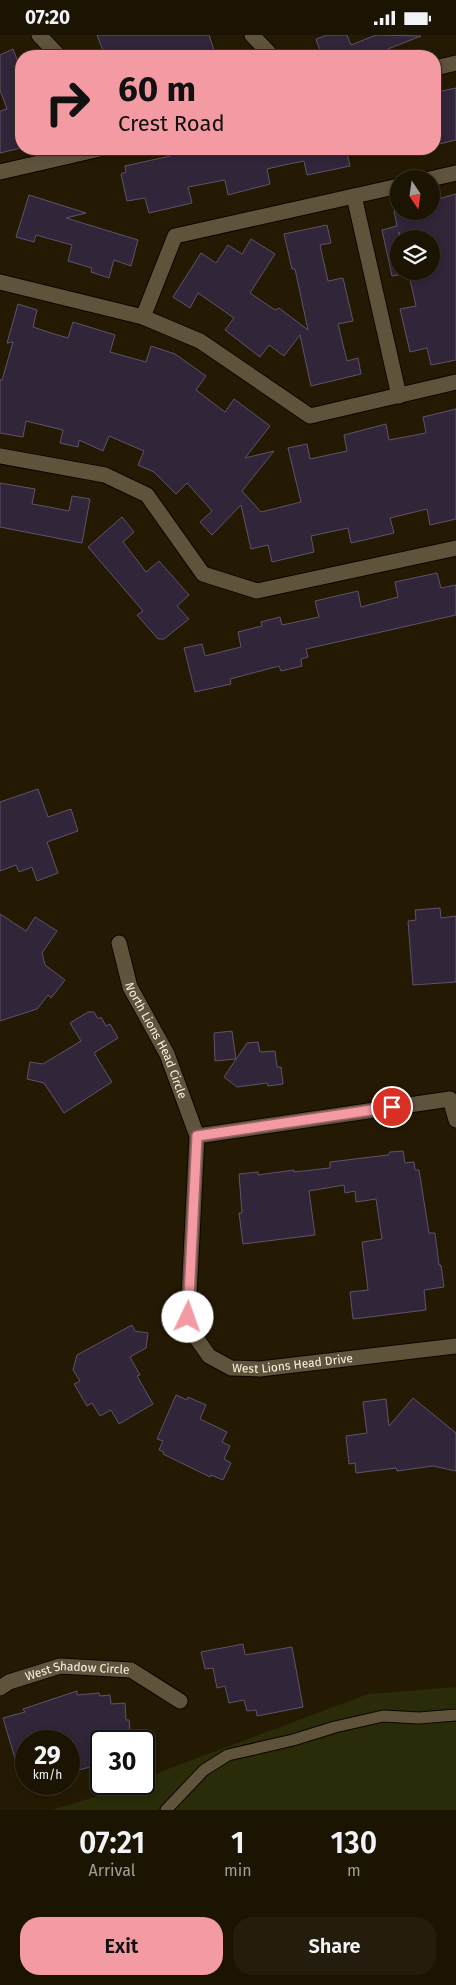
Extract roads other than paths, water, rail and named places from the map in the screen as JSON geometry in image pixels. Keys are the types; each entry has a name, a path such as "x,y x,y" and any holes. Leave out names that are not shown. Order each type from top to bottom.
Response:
{"street":[{"path":"39,35 53,50"},
{"path":"252,35 266,50"},
{"path":"441,67 456,63"},
{"path":"0,172 74,155"},
{"path":"440,177 456,173"},
{"path":"143,317 175,236 390,188"},
{"path":"354,196 399,396"},
{"path":"0,283 143,317 200,341 310,416 456,382"},
{"path":"0,456 105,475 147,495 203,574 258,591 456,548"},
{"name":"North Lions Head Circle","path":"119,943 130,987 166,1054 197,1136"},
{"path":"197,1136 450,1099 456,1120"},
{"name":"West Lions Head Drive","path":"197,1136 188,1317 195,1336 209,1356 230,1368 260,1369 456,1346"},
{"name":"West Shadow Circle","path":"0,1688 9,1682 60,1666 131,1670 180,1701"}],"lane":[{"path":"166,1810 204,1770 228,1755 383,1716 419,1718 456,1715"}]}
